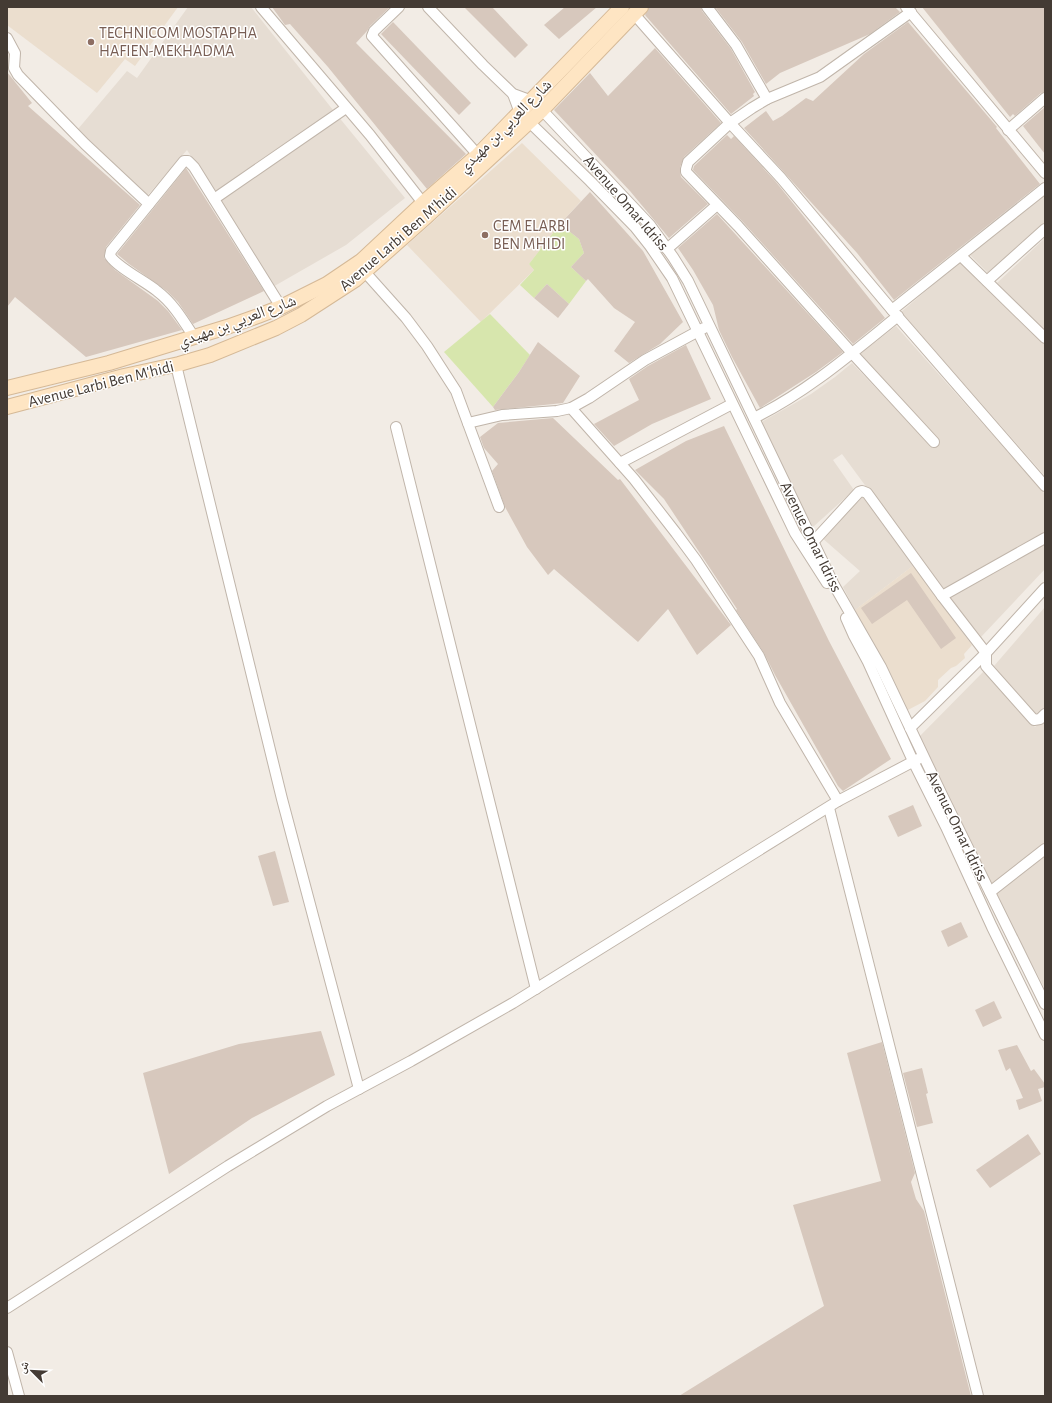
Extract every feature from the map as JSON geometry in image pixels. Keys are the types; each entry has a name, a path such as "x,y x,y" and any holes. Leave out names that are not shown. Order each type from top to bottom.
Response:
{"main road":[{"name":"شارع العربي بن مهيدي","path":"7,388 109,363 194,337 281,307 327,284 361,261 423,203 537,106 632,9"},
{"name":"Avenue Larbi Ben M'hidi","path":"7,407 124,376 176,365 210,355 276,328 301,315 355,280 421,222 524,117"}],"street":[{"path":"261,7 423,203"},
{"path":"399,7 374,31 372,36 478,155"},
{"path":"428,7 513,94 537,106"},
{"path":"707,7 736,45 767,99"},
{"path":"632,9 730,123 781,178 895,313 1045,486"},
{"path":"934,442 852,353 795,288 686,172 688,162 730,123 767,99 820,77 908,10 1045,174"},
{"path":"7,38 15,53 10,71 24,82 85,144 149,204"},
{"path":"513,94 524,117 590,181 642,236 672,278 795,534 840,602 854,636 868,662 913,761 943,820 992,927 1045,1035"},
{"path":"1008,130 1045,98"},
{"name":"Avenue Omar Idriss","path":"537,106 634,208 667,249 688,281 834,585 881,668 1045,1004"},
{"path":"214,199 346,108"},
{"path":"194,337 181,316 168,300 157,290 110,256 111,251 182,162 186,160 194,167 281,307"},
{"path":"754,418 811,384 852,353 895,313 961,256 1045,188"},
{"path":"667,249 717,205"},
{"path":"987,281 1045,229"},
{"path":"961,256 1045,338"},
{"path":"364,271 406,318 427,346 456,391 499,507"},
{"path":"468,423 502,415 557,411 571,408 589,398 645,360 708,325"},
{"path":"176,365 282,799 359,1089"},
{"path":"620,463 732,404"},
{"path":"571,408 620,463 676,532 730,610 759,656 780,703 838,801"},
{"path":"396,427 536,989"},
{"path":"814,541 859,492 865,491 986,653 986,666 1034,720 1038,720 1045,714"},
{"path":"942,596 1045,538"},
{"path":"910,728 986,653 1045,588"},
{"path":"7,1308 228,1166 327,1106 536,989 838,801 923,756"},
{"path":"829,808 978,1396"},
{"path":"990,892 1045,848"},
{"path":"7,1352 19,1396"}],"shaded area":[{"name":"TECHNICOM MOSTAPHA HAFIEN-MEKHADMA","path":"7,7 178,7 135,66 125,59 97,93 7,25"},
{"path":"188,7 251,7 405,198 346,245 271,288 215,192 187,150 147,196 78,129 127,71 137,78"},
{"name":"CEM ELARBI BEN MHIDI","path":"522,143 581,201 560,224 529,264 534,270 481,322 407,245"},
{"path":"1044,192 1045,224 989,274 970,255"},
{"path":"1045,238 1045,331 997,283"},
{"path":"961,261 1045,344 1045,476 901,312"},
{"path":"896,326 1045,494 1045,534 943,591 842,454 833,460 854,490 813,527 760,423 811,394 852,363 933,448 940,442 859,355"},
{"path":"863,493 914,565 855,610 843,587 860,571 821,537"},
{"path":"1045,542 1045,569 981,637 948,598"},
{"path":"914,565 932,592 972,645 964,654 965,658 938,680 938,687 925,701 906,711 855,610"},
{"path":"1045,607 1045,708 1037,716 994,666"},
{"path":"985,670 1035,727 1045,718 1045,843 991,886 917,739"},
{"path":"1045,854 1045,989 995,893"}],"green space":[{"path":"560,224 579,239 584,253 571,267 586,281 569,304 547,284 534,298 520,285 534,270 529,264"},
{"path":"490,314 530,355 493,407 444,352"}],"building":[{"path":"272,7 390,7 370,26 356,43 466,154 427,189 328,67 290,24 285,25"},
{"path":"464,7 492,7 528,45 515,58"},
{"path":"565,7 597,7 559,39 544,25"},
{"path":"649,7 701,7 702,11 731,49 755,92 753,94 754,96 731,114 645,15"},
{"path":"715,7 895,7 900,12 870,34 780,73 766,84 742,42"},
{"path":"922,7 1045,7 1045,92 1041,93 1015,116 1013,114 1010,117"},
{"path":"393,22 471,103 459,115 381,34"},
{"path":"908,22 997,127 996,128 1040,184 894,300 857,253 744,128 766,111 773,121 806,98 813,101 864,54"},
{"path":"655,48 721,123 684,157 680,167 681,177 708,204 669,238 630,191 554,110 590,73 608,96"},
{"path":"7,72 32,103 28,106 140,205 106,247 104,258 115,270 158,301 168,311 182,330 86,357 15,297 7,307"},
{"path":"1045,107 1045,154 1023,126"},
{"path":"727,135 731,139 734,136 776,182 885,318 853,344 743,222 693,170 694,166"},
{"path":"186,168 264,291 193,324 178,302 167,291 117,254"},
{"path":"590,192 643,251 683,322 660,344 629,363 614,351 635,322 614,308 588,279 586,281 571,267 584,253 579,239 560,224"},
{"path":"717,214 843,352 816,372 760,408 719,330 713,305 693,270 678,248"},
{"path":"547,284 569,304 558,318 534,298"},
{"path":"538,342 580,376 563,403 495,410 493,407 519,372"},
{"path":"686,345 711,399 652,424 614,446 594,424 639,400 629,379 648,366"},
{"path":"553,418 618,480 620,479 731,625 697,655 668,609 638,642 554,569 548,575 527,547 505,507 492,471 498,464 484,448 480,437 498,423"},
{"path":"724,426 829,641 891,759 843,791 838,786 764,653 736,610 737,609 664,499 635,470 686,441"},
{"path":"911,573 956,638 941,649 907,600 872,624 861,608"},
{"path":"913,805 922,826 898,837 888,816"},
{"path":"275,851 289,902 273,906 258,856"},
{"path":"961,922 968,937 948,947 941,931"},
{"path":"994,1001 1002,1018 983,1027 975,1010"},
{"path":"321,1031 335,1075 252,1118 169,1174 143,1073 239,1044"},
{"path":"882,1042 915,1173 911,1182 916,1199 924,1211 971,1396 679,1396 824,1306 793,1205 881,1181 847,1053"},
{"path":"1017,1045 1031,1071 1034,1069 1045,1084 1045,1087 1038,1089 1042,1101 1019,1110 1016,1100 1023,1098 1010,1068 1006,1071 998,1050"},
{"path":"922,1068 933,1123 917,1127 903,1073"},
{"path":"1028,1134 1041,1154 990,1188 976,1170"}],"place":[{"name":"TECHNICOM MOSTAPHA HAFIEN-MEKHADMA","path":"91,42"},
{"name":"CEM ELARBI BEN MHIDI","path":"485,235"}]}
